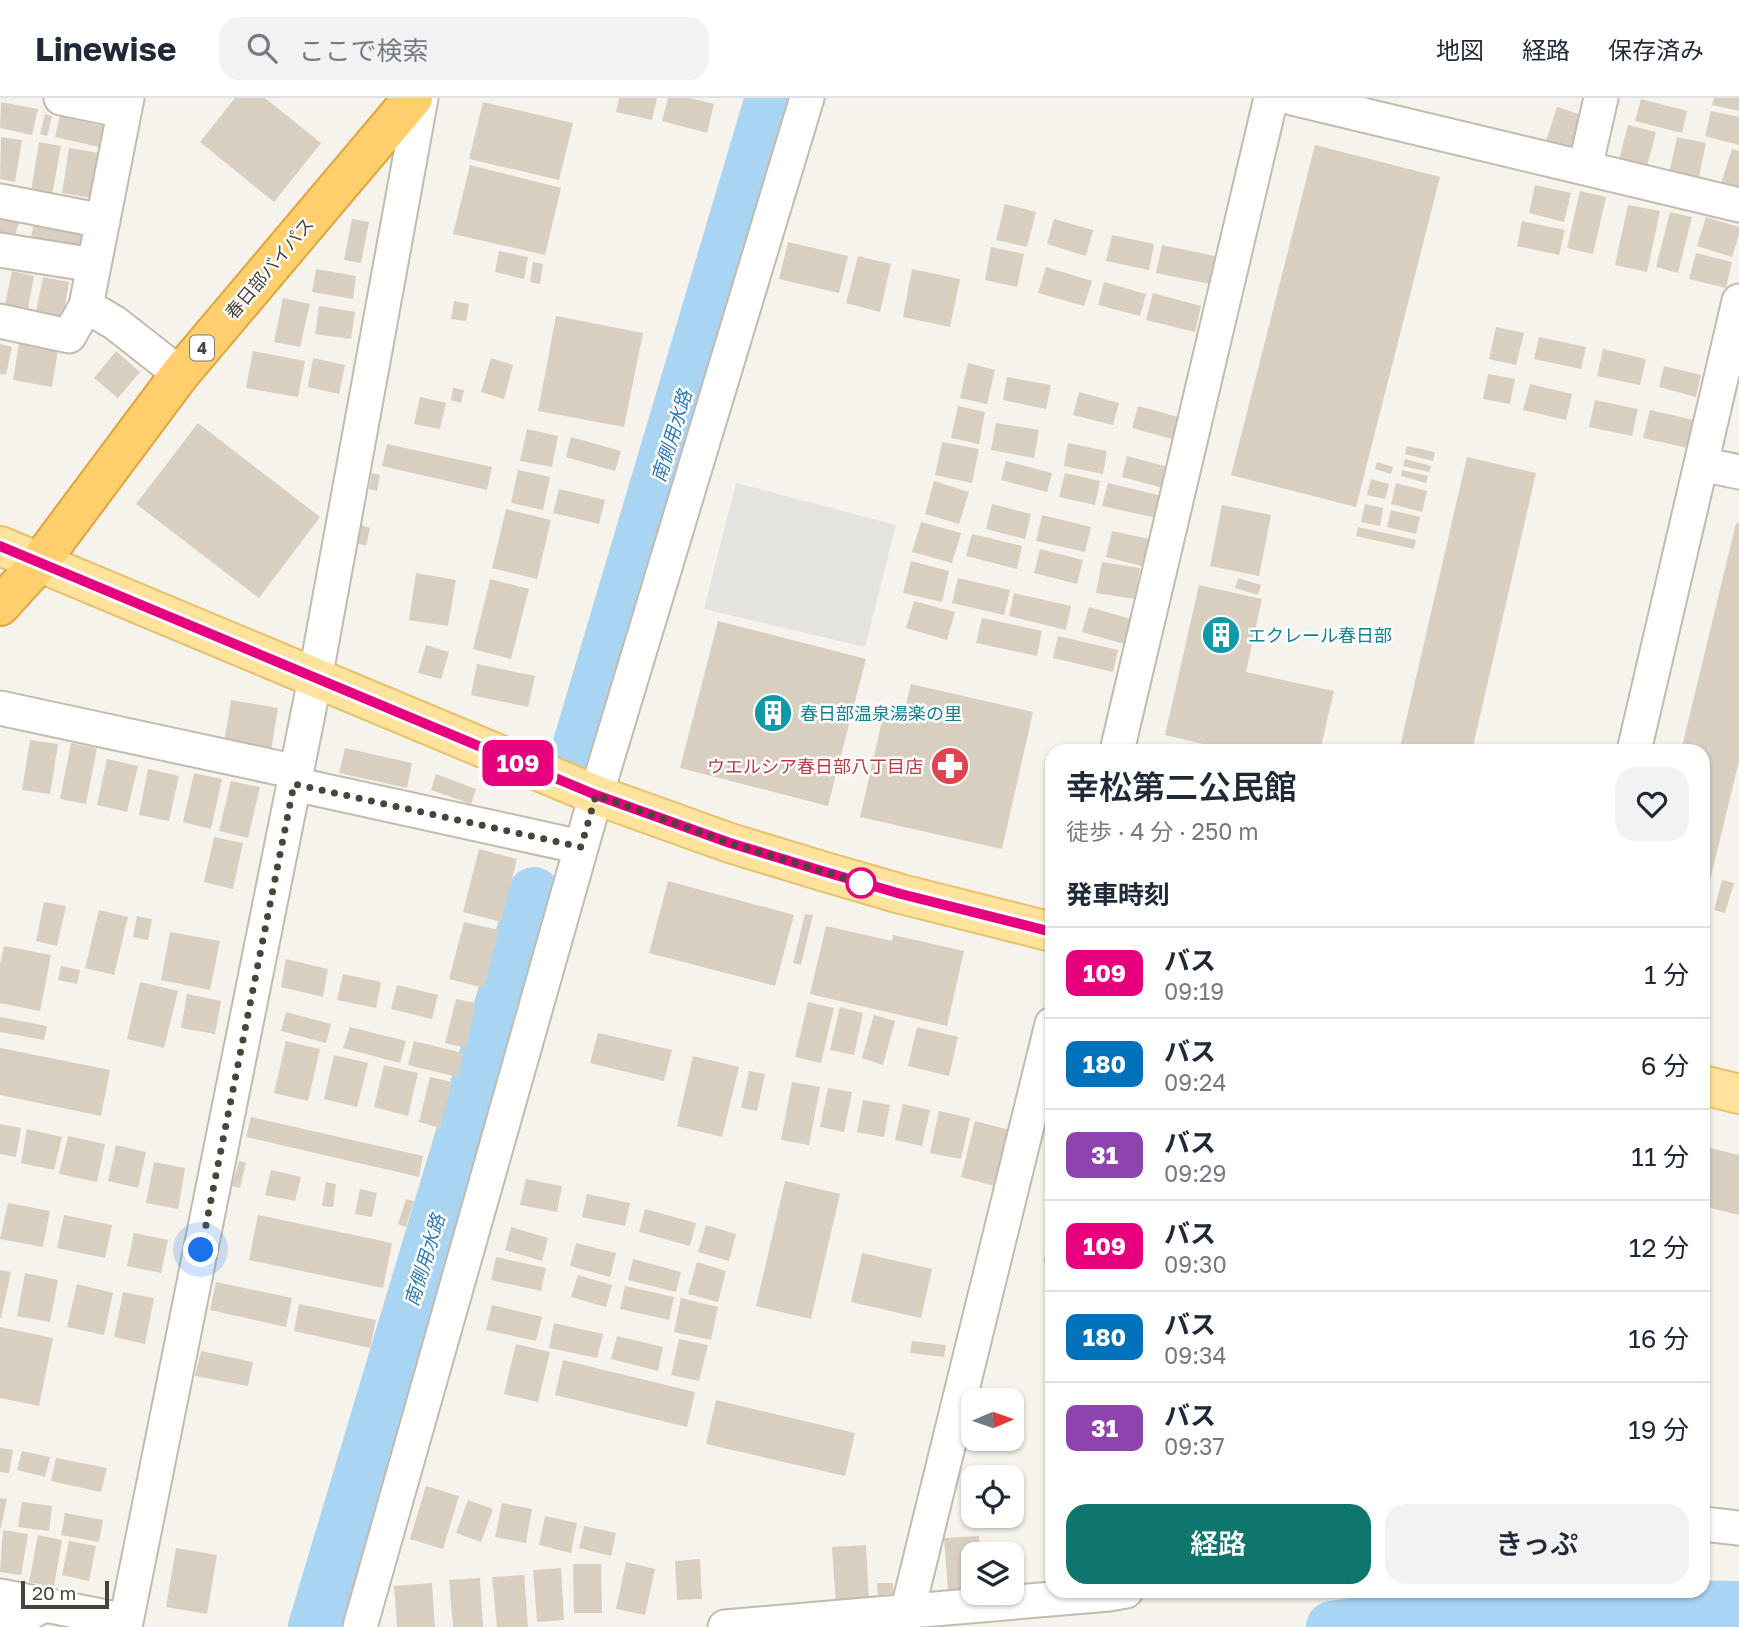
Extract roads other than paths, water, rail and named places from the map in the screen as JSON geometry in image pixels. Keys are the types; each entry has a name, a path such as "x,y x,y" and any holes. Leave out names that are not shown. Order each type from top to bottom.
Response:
{"highway":[{"name":"春日部バイパス","path":"0,606 38,563 180,374 413,98"}],"main road":[{"path":"0,546 596,795 730,843 822,871 1045,930"},
{"path":"1710,1087 1739,1094"}],"street":[{"path":"0,321 69,336 86,306 126,105 61,98"},
{"path":"0,1596 125,1624 315,678 421,98"},
{"path":"360,1627 596,795 807,98"},
{"path":"1119,744 1271,98"},
{"path":"1292,98 1739,205"},
{"path":"1585,168 1601,98"},
{"path":"0,201 103,221"},
{"path":"0,250 94,265"},
{"path":"1636,744 1701,464 1726,414 1739,301"},
{"path":"86,306 115,323 180,374"},
{"path":"1701,464 1739,472"},
{"path":"0,708 581,847"},
{"path":"907,1613 1045,1052"},
{"path":"1710,1525 1739,1528"},
{"path":"725,1627 1066,1598"},
{"path":"6,1627 43,1605"}],"waterway":[{"name":"南側用水路","path":"570,774 771,98"},
{"name":"南側用水路","path":"314,1627 534,893"},
{"path":"1332,1627 1452,1609 1611,1605 1739,1607"}],"place":[{"name":"エクレール春日部","path":"1221,635"},
{"name":"春日部温泉湯楽の里","path":"773,713"},
{"name":"ウエルシア春日部八丁目店","path":"950,766"}]}
